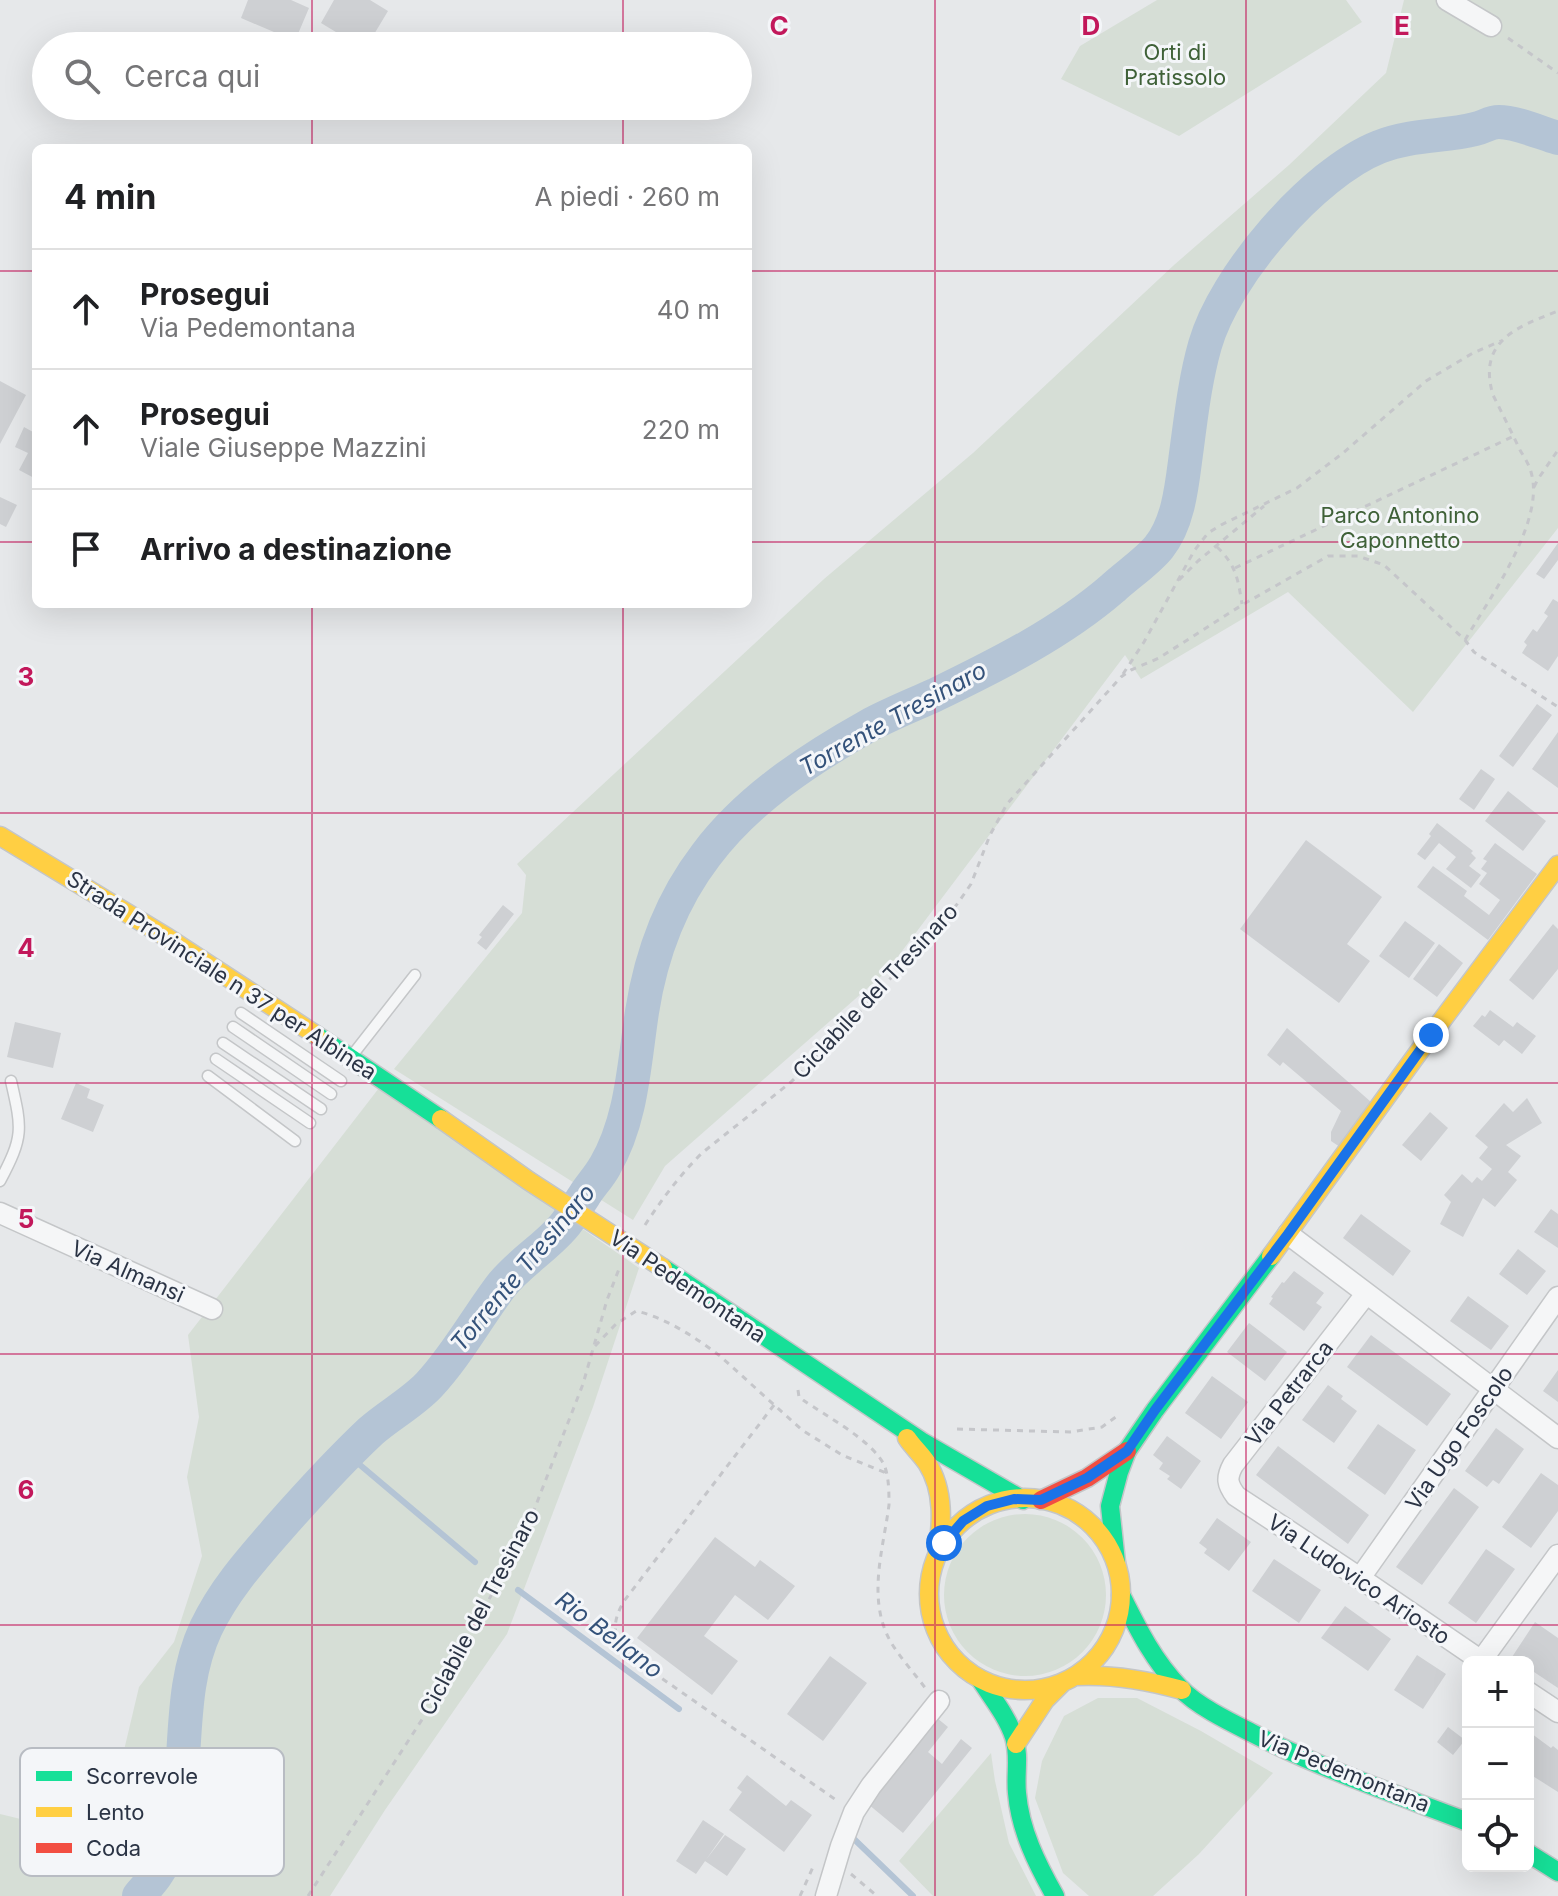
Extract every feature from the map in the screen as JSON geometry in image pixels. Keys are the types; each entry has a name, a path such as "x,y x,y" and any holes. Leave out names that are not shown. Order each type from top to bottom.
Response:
{"main road":[{"name":"Strada Provinciale n 37 per Albinea","path":"0,836 189,951 441,1119"},
{"path":"1116,1562 1110,1506 1127,1451 1431,1035 1551,888 1558,865"},
{"name":"Via Pedemontana","path":"441,1119 529,1181 897,1425 1032,1500"},
{"name":"Via Pedemontana","path":"897,1425 927,1463 937,1483 941,1530 929,1584 930,1608 935,1627 948,1652 958,1663 980,1679 1021,1690 1035,1690 1092,1675 1130,1677 1182,1690"},
{"path":"1032,1500 1087,1478 1127,1451"},
{"name":"Via Pedemontana","path":"937,1556 963,1521 987,1506 1014,1499 1068,1508 1091,1525 1116,1562 1121,1606 1112,1634 1096,1658 1068,1679"},
{"name":"Via Pedemontana","path":"1121,1595 1151,1653 1182,1690 1224,1719 1293,1754 1462,1820"},
{"path":"980,1679 1016,1744 1017,1794 1021,1817 1041,1871 1055,1896"},
{"path":"1016,1744 1045,1700 1068,1679"},
{"path":"1534,1857 1558,1872"}],"street":[{"path":"1447,0 1491,26"},
{"name":"Via Almansi","path":"0,1213 212,1309"},
{"path":"1288,1234 1558,1438"},
{"name":"Via Petrarca","path":"1236,1496 1228,1482 1233,1465 1366,1294"},
{"name":"Via Ugo Foscolo","path":"1360,1578 1558,1297"},
{"name":"Via Ludovico Ariosto","path":"1236,1496 1473,1656"},
{"path":"1486,1656 1558,1555"},
{"path":"1534,1696 1558,1712"},
{"path":"826,1896 846,1811 871,1786 939,1701"}],"lane":[{"path":"350,1058 415,975"},
{"path":"241,1013 341,1081"},
{"path":"233,1027 331,1094"},
{"path":"223,1043 321,1109"},
{"path":"216,1059 310,1123"},
{"path":"208,1076 295,1141"},
{"path":"0,1181 18,1143 20,1123 11,1081"}],"path":[{"path":"1491,26 1558,73"},
{"path":"1121,677 1194,551 1208,533 1297,488 1343,453 1426,381 1473,353 1501,341 1522,325 1558,311"},
{"path":"1465,640 1518,548 1529,521 1533,490 1531,471 1490,386 1493,355 1501,341"},
{"path":"1235,568 1514,436"},
{"path":"1533,490 1558,450"},
{"path":"1175,583 1270,501"},
{"path":"1217,547 1235,568 1242,605"},
{"name":"Ciclabile del Tresinaro","path":"639,1234 666,1193 689,1166 802,1071 941,924 971,884 990,835 1007,804 1121,677 1159,658 1242,605 1328,556 1358,556 1384,565 1474,652 1558,707"},
{"name":"Ciclabile del Tresinaro","path":"308,1896 434,1701 529,1523 595,1347 607,1300 623,1262"},
{"path":"595,1347 626,1315 636,1311 659,1317 706,1345 802,1430 842,1455 886,1473"},
{"path":"800,1387 799,1397 869,1445 885,1466 889,1505 878,1579 880,1613 893,1646 939,1701"},
{"path":"774,1405 624,1601 617,1613 614,1632 624,1652 846,1811"},
{"path":"950,1428 1070,1432 1102,1427 1121,1414"},
{"path":"838,1854 877,1896"}],"green space":[{"name":"Orti di Pratissolo","path":"1157,0 1346,0 1362,22 1179,136 1061,79 1080,46"},
{"name":"Parco Antonino Caponnetto","path":"1404,0 1558,0 1558,528 1413,712 1288,592 1141,679 1125,655 887,971 665,1166 633,1220 394,1069 522,913 526,875 517,864 824,579 973,453 1386,73"},
{"path":"379,1088 639,1268 593,1407 507,1634 385,1810 330,1896 0,1896 0,1814 20,1819 20,1876 284,1876 284,1748 125,1748 139,1687 174,1642 202,1556 187,1477 199,1417 188,1335"},
{"path":"1025,1514 1056,1520 1083,1537 1100,1564 1106,1595 1100,1626 1083,1653 1056,1670 1025,1676 994,1670 967,1653 950,1626 944,1595 950,1564 967,1537 994,1520"},
{"path":"1098,1698 1137,1698 1273,1773 1199,1854 1153,1896 1089,1896 1063,1873 1035,1798 1042,1761 1064,1716"},
{"path":"991,1753 1009,1843 1036,1896 933,1896 899,1861"}],"building":[{"path":"248,0 291,0 309,8 299,32 274,32 241,18"},
{"path":"334,0 370,0 388,11 375,32 336,32 321,23"},
{"path":"0,381 26,395 0,444"},
{"path":"24,427 32,431 32,477 19,470 28,453 15,447"},
{"path":"0,497 17,505 6,527 0,524"},
{"path":"1558,543 1558,560 1544,579 1536,574"},
{"path":"1553,599 1558,602 1558,656 1548,671 1522,653 1527,645 1524,642 1533,629 1537,632 1548,616 1544,613"},
{"path":"1537,704 1552,715 1513,767 1499,756"},
{"path":"1558,732 1558,788 1532,769"},
{"path":"1481,769 1495,779 1474,810 1459,799"},
{"path":"1508,791 1546,821 1523,851 1485,821"},
{"path":"1437,823 1473,851 1471,853 1476,858 1469,866 1481,875 1471,888 1446,869 1456,857 1439,843 1425,860 1417,854"},
{"path":"1306,840 1382,897 1347,944 1370,961 1339,1003 1240,929"},
{"path":"1495,843 1537,874 1488,940 1417,887 1433,866 1467,891 1464,896 1489,915 1500,900 1479,884 1487,873 1481,869 1487,861 1483,859"},
{"path":"503,905 514,914 486,950 477,943 482,937 479,935"},
{"path":"1405,921 1435,943 1409,978 1379,956"},
{"path":"1553,924 1558,929 1558,969 1533,1000 1509,980"},
{"path":"1439,944 1463,963 1437,997 1413,979"},
{"path":"1490,1010 1513,1027 1517,1022 1536,1036 1522,1054 1504,1040 1499,1046 1473,1026"},
{"path":"15,1022 61,1033 53,1068 7,1057"},
{"path":"1287,1028 1371,1102 1340,1147 1331,1141 1331,1132 1341,1111 1283,1062 1280,1066 1267,1055"},
{"path":"76,1083 90,1089 87,1098 104,1105 93,1132 61,1119"},
{"path":"1527,1098 1542,1123 1506,1145 1521,1156 1508,1172 1517,1180 1495,1207 1483,1198 1463,1237 1440,1224 1451,1202 1444,1195 1462,1174 1472,1183 1477,1177 1482,1181 1492,1169 1479,1158 1488,1147 1475,1136 1504,1103 1513,1112"},
{"path":"1430,1112 1448,1128 1421,1161 1402,1145"},
{"path":"1551,1209 1558,1214 1558,1248 1534,1232"},
{"path":"1361,1214 1411,1251 1393,1276 1343,1238"},
{"path":"1518,1249 1546,1271 1527,1295 1499,1274"},
{"path":"1294,1271 1324,1293 1316,1303 1322,1307 1304,1331 1269,1304 1282,1282"},
{"path":"1468,1296 1509,1326 1491,1350 1450,1321"},
{"path":"1249,1323 1287,1352 1265,1381 1227,1352"},
{"path":"1371,1335 1451,1394 1427,1426 1347,1367"},
{"path":"1558,1370 1558,1402 1543,1391"},
{"path":"1212,1376 1248,1402 1221,1439 1185,1413"},
{"path":"1328,1385 1357,1411 1334,1443 1302,1420"},
{"path":"1378,1424 1416,1450 1385,1495 1347,1468"},
{"path":"1496,1428 1524,1449 1499,1484 1493,1480 1487,1487 1465,1471"},
{"path":"1167,1436 1201,1461 1181,1489 1167,1479 1170,1476 1159,1469 1163,1463 1153,1455"},
{"path":"1278,1446 1369,1515 1348,1544 1256,1475"},
{"path":"1541,1473 1558,1485 1558,1511 1531,1548 1502,1527"},
{"path":"1454,1488 1479,1507 1422,1585 1396,1567"},
{"path":"1217,1518 1251,1542 1229,1571 1204,1553 1207,1549 1199,1543"},
{"path":"715,1537 755,1567 760,1560 795,1586 768,1620 735,1595 704,1636 738,1661 712,1695 637,1638"},
{"path":"1486,1549 1515,1569 1476,1623 1448,1603"},
{"path":"1274,1559 1321,1590 1299,1623 1252,1591"},
{"path":"1345,1606 1391,1639 1368,1671 1321,1638"},
{"path":"1535,1622 1558,1638 1558,1688 1534,1672 1534,1656 1513,1656"},
{"path":"1417,1655 1446,1674 1423,1709 1394,1690"},
{"path":"830,1656 867,1683 823,1741 787,1714"},
{"path":"937,1718 948,1727 928,1752 942,1764 961,1739 972,1748 903,1833 868,1804"},
{"path":"1448,1727 1462,1738 1462,1744 1453,1755 1437,1742"},
{"path":"1534,1735 1558,1750 1558,1792 1534,1777"},
{"path":"747,1775 786,1806 791,1800 812,1815 784,1852 729,1810 742,1792 737,1788"},
{"path":"703,1820 724,1834 696,1874 676,1861"},
{"path":"725,1835 746,1849 727,1876 705,1861"}],"waterway":[{"name":"Torrente Tresinaro","path":"183,1748 193,1666 206,1628 230,1588 323,1479 371,1431 429,1385 501,1286 563,1227 603,1170 626,1111 646,991 664,929 693,873 722,835 780,782 824,752 868,726 982,672 1050,634 1093,604 1154,552 1166,537 1178,502 1199,372 1215,318 1251,259 1274,230 1327,179 1353,160 1379,147 1463,132 1496,122 1506,122 1558,138"},
{"name":"Rio Bellano","path":"347,1454 475,1562"},
{"name":"Rio Bellano","path":"518,1590 679,1709"},
{"name":"Rio Bellano","path":"855,1840 913,1896"},
{"name":"Torrente Tresinaro","path":"139,1896 155,1876"}],"traffic: fast":[{"path":"316,1035 441,1119"},
{"path":"1116,1562 1110,1506 1127,1451 1271,1256"},
{"path":"663,1268 921,1441 1023,1500"},
{"path":"1121,1595 1162,1666 1187,1695 1204,1707 1305,1758 1462,1820"},
{"path":"980,1679 1014,1737 1022,1820 1036,1859 1055,1896"},
{"path":"1534,1857 1558,1872"}],"traffic: slow":[{"path":"0,836 168,938 316,1035"},
{"path":"1271,1256 1558,865"},
{"path":"441,1119 529,1181 663,1268"},
{"path":"907,1438 927,1463 937,1485 941,1520 937,1556"},
{"path":"1025,1498 1062,1506 1093,1526 1113,1557 1121,1594 1113,1631 1093,1662 1062,1682 1025,1690 988,1682 957,1662 937,1631 929,1594 937,1557 957,1526 988,1506 1025,1498"},
{"path":"1075,1676 1129,1678 1182,1690"},
{"path":"1016,1744 1045,1700 1062,1683"}],"traffic: jam":[{"path":"1041,1500 1087,1478 1127,1451"}],"route":[{"path":"944,1543 963,1521 987,1506 1014,1499 1041,1500 1087,1478 1127,1451 1431,1035"}]}
